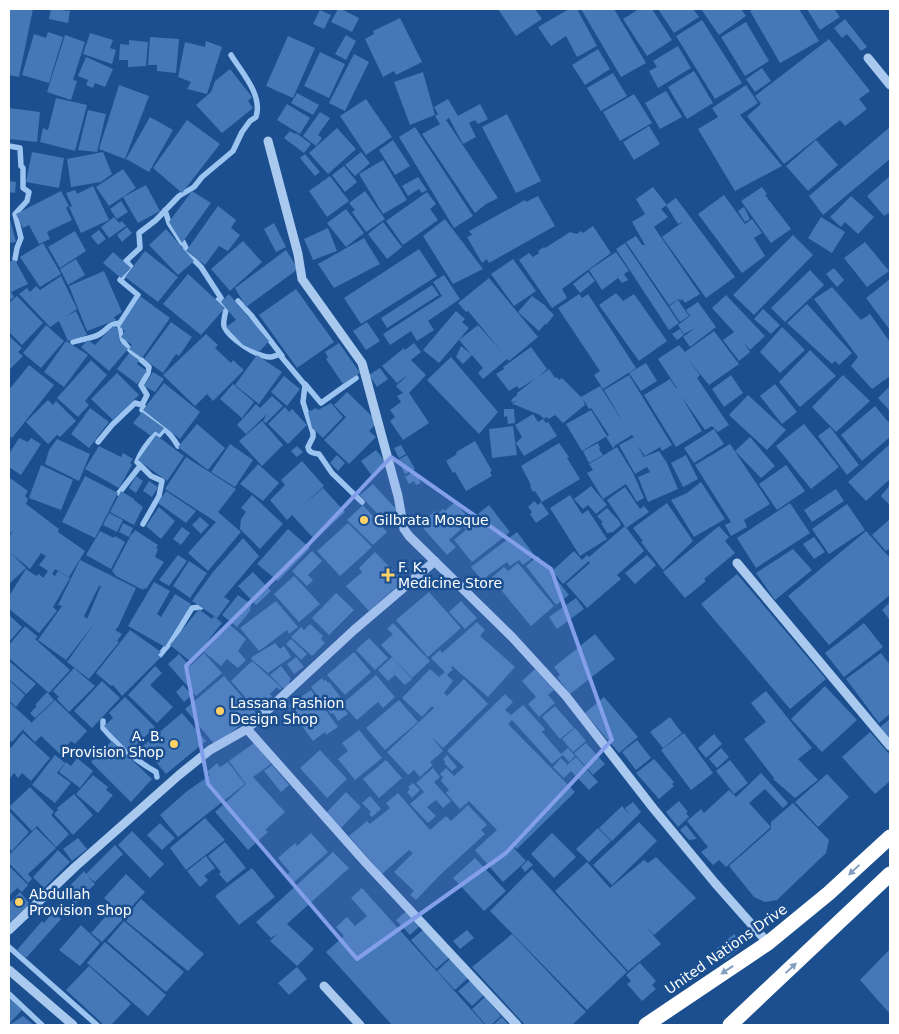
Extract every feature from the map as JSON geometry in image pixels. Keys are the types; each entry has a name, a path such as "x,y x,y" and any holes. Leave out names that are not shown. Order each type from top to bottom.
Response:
{"highway":[{"name":"United Nations Drive","path":"646,1025 768,943 829,893 890,837"},
{"path":"730,1025 890,874"}],"street":[{"path":"868,58 890,85"},
{"path":"268,141 298,254 302,279 362,363 398,496 404,529 512,637 566,696 652,808 768,943"},
{"path":"9,930 75,867 179,775 210,750 247,729 354,630 435,561"},
{"path":"737,563 890,746"},
{"path":"247,729 366,863 517,1025"},
{"path":"9,970 73,1025"},
{"path":"324,986 360,1025"}],"highlighted area":[{"path":"391,457 551,569 612,740 506,853 357,959 208,784 186,666 307,546"}],"building":[{"path":"9,9 33,9 19,77 9,75"},
{"path":"51,9 70,11 68,23 49,19"},
{"path":"338,9 359,18 352,32 331,22"},
{"path":"498,9 535,9 542,19 516,36"},
{"path":"569,9 577,9 597,46 577,57 566,36 551,46 538,27"},
{"path":"581,9 614,9 646,63 621,77"},
{"path":"639,9 652,9 672,40 647,56 623,19"},
{"path":"658,9 693,9 699,17 674,33"},
{"path":"701,9 741,9 746,16 719,35"},
{"path":"754,9 799,9 819,41 780,63 750,11"},
{"path":"807,9 834,9 840,17 820,30"},
{"path":"320,10 331,15 324,29 313,24"},
{"path":"400,18 422,62 396,75 394,71 383,77 365,39 374,34 373,31"},
{"path":"845,19 867,47 861,51 847,34 842,38 834,28"},
{"path":"702,20 742,83 715,99 676,36"},
{"path":"746,22 769,61 745,76 721,37"},
{"path":"48,32 63,37 49,83 22,75 34,34 46,38"},
{"path":"90,33 113,40 110,48 116,50 112,64 83,54"},
{"path":"65,35 85,42 73,80 77,81 71,100 47,92"},
{"path":"346,35 356,41 346,60 335,54"},
{"path":"288,36 315,48 293,98 266,86"},
{"path":"150,37 179,39 176,73 157,71 157,65 148,65"},
{"path":"829,39 870,91 859,99 867,109 845,126 840,120 784,164 747,116 761,104 755,96"},
{"path":"129,40 148,42 146,66 128,67 128,60 119,60 120,44 129,45"},
{"path":"206,41 222,47 207,94 187,89 191,82 178,77 185,42 205,47"},
{"path":"678,46 691,68 658,88 649,71 657,67 653,61"},
{"path":"598,49 610,69 585,85 572,65"},
{"path":"320,52 345,64 329,98 304,86"},
{"path":"354,54 369,62 345,111 329,103"},
{"path":"86,57 113,69 105,87 95,83 93,88 86,85 88,80 78,76"},
{"path":"762,68 771,81 755,92 746,79"},
{"path":"230,69 252,97 248,101 253,108 222,133 196,105 211,92 215,81"},
{"path":"694,71 713,103 687,119 668,87"},
{"path":"423,72 435,115 410,125 394,82"},
{"path":"613,73 627,96 601,111 587,88"},
{"path":"119,85 149,96 125,159 99,149"},
{"path":"746,85 758,103 740,115 782,166 735,191 698,129 718,117 712,108"},
{"path":"666,91 682,117 660,129 645,103"},
{"path":"297,93 319,105 313,115 291,103"},
{"path":"634,94 652,123 620,141 603,112"},
{"path":"56,98 87,105 75,151 40,142 43,128 48,130"},
{"path":"366,99 392,137 366,155 340,116"},
{"path":"448,99 458,116 480,104 488,119 478,124 475,120 469,123 476,137 463,144 449,118 446,120 498,198 486,204 475,213 422,134 440,124 435,116 438,114 434,107"},
{"path":"287,104 310,118 300,134 277,120"},
{"path":"9,108 40,112 37,142 9,139"},
{"path":"88,110 106,114 97,152 78,150"},
{"path":"320,112 330,118 318,135 322,138 316,146 303,136"},
{"path":"507,114 541,181 516,193 482,127"},
{"path":"150,117 173,130 149,172 126,159"},
{"path":"187,120 220,144 182,193 153,168"},
{"path":"649,126 660,144 634,160 623,142"},
{"path":"415,127 473,216 454,228 399,137"},
{"path":"890,127 890,159 823,215 809,196"},
{"path":"337,128 356,149 328,174 309,153"},
{"path":"290,131 311,144 304,153 284,138"},
{"path":"393,140 410,166 395,175 379,150"},
{"path":"816,140 838,165 808,191 786,166"},
{"path":"32,152 64,158 59,188 26,182"},
{"path":"103,152 112,174 101,182 71,187 67,159"},
{"path":"361,152 370,163 355,176 345,165"},
{"path":"305,154 320,172 315,176 300,158"},
{"path":"383,160 407,200 383,214 359,174"},
{"path":"344,166 357,182 345,192 332,175"},
{"path":"123,169 136,188 109,206 96,187"},
{"path":"330,176 349,201 327,217 309,191"},
{"path":"890,176 890,212 884,216 867,196"},
{"path":"418,177 427,190 422,193 419,189 408,196 402,186"},
{"path":"9,181 16,182 15,193 9,192"},
{"path":"146,185 160,211 138,223 123,197"},
{"path":"93,186 109,220 81,233 69,207 72,206 66,193 75,190 77,194"},
{"path":"653,187 667,205 661,209 668,217 654,227 700,294 685,303 682,299 680,301 679,299 669,305 626,242 636,236 642,245 645,245 632,222 645,214 636,199"},
{"path":"762,187 767,194 765,195 791,229 771,243 741,201"},
{"path":"61,191 69,206 66,208 72,220 47,232 50,239 39,244 29,225 23,228 16,214"},
{"path":"192,191 211,203 182,243 169,222"},
{"path":"365,191 385,219 366,232 352,212 355,210 349,203"},
{"path":"427,192 436,204 430,209 438,220 403,245 386,221"},
{"path":"724,195 745,224 752,219 762,233 754,238 765,256 742,273 698,214"},
{"path":"538,196 555,226 489,263 487,259 482,263 467,237 472,235 469,231 525,200 526,202"},
{"path":"851,196 874,217 858,234 845,222 841,227 830,217"},
{"path":"676,198 735,277 706,298 662,237 684,221 678,224 666,205"},
{"path":"121,201 128,212 117,219 110,209"},
{"path":"218,206 236,220 231,228 240,235 228,251 219,246 205,265 186,251"},
{"path":"744,207 750,219 745,222 738,211"},
{"path":"346,209 364,233 346,247 327,223"},
{"path":"9,216 16,242 9,243"},
{"path":"114,217 119,223 122,221 126,226 109,238 101,227"},
{"path":"821,217 845,232 832,253 808,238"},
{"path":"445,219 483,269 453,284 423,236"},
{"path":"383,222 402,247 387,259 368,234"},
{"path":"274,223 286,247 276,252 264,229"},
{"path":"593,226 611,253 562,289 567,298 552,308 519,260 529,253 533,257 539,253 538,251 570,232 577,234 581,231 583,233"},
{"path":"127,227 132,233 122,242 117,235"},
{"path":"328,228 337,251 313,260 304,239"},
{"path":"166,229 194,261 178,275 149,245"},
{"path":"99,230 106,239 98,245 91,236"},
{"path":"75,231 86,251 60,268 48,247"},
{"path":"793,235 813,255 754,315 733,295"},
{"path":"364,238 380,264 334,288 318,264"},
{"path":"243,241 262,262 230,291 211,269"},
{"path":"865,242 889,271 867,287 844,258"},
{"path":"43,243 61,274 40,287 20,257"},
{"path":"625,243 679,323 669,330 616,249"},
{"path":"419,249 437,276 361,324 344,298"},
{"path":"286,250 298,269 246,307 235,288"},
{"path":"145,251 178,277 158,302 125,277"},
{"path":"113,252 131,268 121,278 103,263"},
{"path":"616,252 629,271 624,274 628,280 622,283 618,278 602,290 589,270"},
{"path":"76,259 85,275 68,285 60,269"},
{"path":"513,259 536,291 514,306 491,274"},
{"path":"15,260 28,284 11,292 14,297 9,301 9,262"},
{"path":"834,268 844,280 837,287 826,274"},
{"path":"810,270 824,285 785,322 771,308"},
{"path":"104,271 122,312 114,317 116,320 87,331 69,286"},
{"path":"588,272 595,281 580,293 573,284"},
{"path":"188,274 225,308 201,335 163,304"},
{"path":"444,275 460,299 428,321 434,330 417,341 411,331 390,345 383,334 442,296 433,282"},
{"path":"61,276 77,309 65,317 76,311 87,335 68,341 59,321 50,327 19,294 27,288 30,292 36,286 40,290"},
{"path":"489,278 538,337 483,379 478,373 483,368 459,340 478,325 502,352 468,311 466,312 458,303"},
{"path":"890,279 890,330 866,298"},
{"path":"432,285 439,295 387,328 381,318"},
{"path":"832,287 861,320 870,314 890,342 890,376 872,389 851,366 858,357 814,299"},
{"path":"296,289 334,342 297,368 259,315"},
{"path":"616,293 623,301 634,294 667,341 639,361 599,305"},
{"path":"229,294 269,341 259,352 243,345 226,327 236,320 221,302"},
{"path":"579,294 582,298 588,294 636,368 603,389 594,375 600,371 558,308"},
{"path":"726,295 765,336 750,350 743,342 750,352 739,361 723,340 734,332 712,308"},
{"path":"17,296 43,323 22,345 9,332 9,303"},
{"path":"140,296 170,318 142,358 129,349 132,345 121,337 125,331 120,327"},
{"path":"532,296 546,306 554,315 539,331 518,312"},
{"path":"678,300 689,316 680,322 669,306"},
{"path":"698,302 716,327 690,347 683,337 695,328 684,334 678,325 690,316 686,310"},
{"path":"807,304 852,353 839,365 835,361 832,364 787,323"},
{"path":"763,309 780,325 771,334 754,319"},
{"path":"456,311 465,319 462,322 469,328 439,363 423,350"},
{"path":"171,322 192,337 179,356 176,354 163,373 144,359"},
{"path":"367,322 380,341 366,350 353,331"},
{"path":"46,325 64,341 41,368 23,353"},
{"path":"113,326 118,329 120,342 128,349 109,371 81,347 88,340 95,345"},
{"path":"782,327 805,350 780,373 760,352"},
{"path":"680,329 684,335 677,340 672,334"},
{"path":"714,331 739,364 709,385 688,359 700,375 697,378 729,425 718,432 712,426 705,430 681,396 702,431 676,447 644,395 670,379 677,388 658,359 679,345 685,352"},
{"path":"206,334 218,345 215,348 231,363 233,360 244,370 213,401 207,394 195,406 163,375"},
{"path":"10,337 22,348 18,352 23,356 9,370"},
{"path":"66,341 88,355 64,387 44,372"},
{"path":"339,343 360,373 343,384 326,359 328,357 325,352"},
{"path":"414,343 421,352 411,360 426,375 409,393 429,423 403,440 390,421 395,417 390,410 401,402 397,396 403,393 396,386 409,374 397,383 382,366 404,348 405,350"},
{"path":"461,346 472,355 463,364 456,357"},
{"path":"531,347 547,369 538,377 549,369 555,378 557,377 559,380 562,378 581,397 600,386 624,424 604,390 629,375 672,445 662,451 660,447 645,456 637,445 644,457 659,451 667,463 678,489 648,502 638,477 650,472 647,467 635,474 619,445 634,437 632,435 613,448 606,437 609,435 583,399 585,405 563,423 555,415 549,419 546,417 544,419 540,415 513,404 518,401 512,402 511,400 517,393 536,378 519,389 517,386 509,391 496,374"},
{"path":"810,350 836,376 800,407 779,382"},
{"path":"129,353 139,360 137,364 147,371 137,384 117,369"},
{"path":"257,355 282,372 259,404 235,385"},
{"path":"451,357 498,412 479,434 427,380"},
{"path":"91,360 107,375 85,401 89,405 78,417 57,398"},
{"path":"646,363 657,381 641,391 629,373"},
{"path":"29,365 54,385 12,438 9,435 9,390"},
{"path":"380,368 388,379 377,387 369,375"},
{"path":"153,372 164,379 155,392 144,386"},
{"path":"117,373 139,395 113,420 91,399"},
{"path":"731,375 743,393 724,407 712,389"},
{"path":"843,375 870,401 836,432 812,407"},
{"path":"284,376 300,389 287,406 271,392"},
{"path":"164,383 200,412 180,439 143,410"},
{"path":"233,384 254,402 242,418 220,399"},
{"path":"775,384 797,412 782,424 760,396"},
{"path":"890,386 890,411 878,398"},
{"path":"347,392 378,422 369,431 376,437 349,464 324,440 346,417 334,405"},
{"path":"748,395 786,430 767,450 729,415"},
{"path":"272,396 283,406 266,423 263,421 267,414 246,434 237,425 256,404 260,408"},
{"path":"48,400 53,405 56,401 76,421 60,437 57,435 48,444 26,422"},
{"path":"331,403 343,417 323,438 312,428 308,412 316,408 318,410"},
{"path":"875,406 890,424 890,437 862,461 841,435"},
{"path":"285,407 289,412 292,409 307,425 288,444 268,424"},
{"path":"90,408 109,422 89,448 71,434"},
{"path":"504,409 514,409 515,423 508,424 507,416 504,417"},
{"path":"591,410 607,436 582,451 566,424"},
{"path":"142,412 164,428 159,434 155,431 151,436 133,423"},
{"path":"533,414 538,422 543,419 546,423 548,422 557,436 524,456 516,443 522,437 515,425"},
{"path":"262,421 283,445 262,466 239,441"},
{"path":"197,424 225,448 208,470 178,447"},
{"path":"804,424 839,467 811,489 776,446"},
{"path":"513,426 517,455 492,458 489,429"},
{"path":"830,427 859,465 847,475 818,436"},
{"path":"714,429 724,444 694,463 684,448"},
{"path":"156,435 184,456 167,481 138,460"},
{"path":"750,437 775,466 761,478 735,451"},
{"path":"19,438 28,442 31,438 41,444 21,475 9,467 9,454"},
{"path":"57,439 90,454 79,481 45,464 49,450"},
{"path":"475,441 492,471 490,472 492,476 466,491 446,461 457,454 456,452"},
{"path":"559,443 569,457 567,458 580,479 542,502 535,491 533,492 521,466"},
{"path":"598,443 603,455 589,463 583,451"},
{"path":"230,444 253,460 235,487 211,472"},
{"path":"730,444 770,504 744,520 747,527 731,536 725,525 731,522 695,465"},
{"path":"890,444 890,479 866,501 848,482"},
{"path":"401,445 406,454 399,458 394,448"},
{"path":"99,446 121,457 123,453 133,459 130,463 132,465 119,488 85,469"},
{"path":"297,446 303,452 297,457 291,451"},
{"path":"617,447 633,473 644,498 637,502 626,484 603,499 587,473 593,470 589,464"},
{"path":"376,450 388,465 373,477 361,461"},
{"path":"337,455 345,463 338,471 330,463"},
{"path":"407,455 415,469 405,474 398,460"},
{"path":"686,455 698,479 683,487 671,463"},
{"path":"186,457 236,489 218,512 241,532 208,571 188,553 216,522 165,489"},
{"path":"302,461 324,486 302,506 323,488 345,512 315,540 292,515 287,520 270,500 285,485 281,480"},
{"path":"258,464 279,483 263,501 240,484"},
{"path":"41,465 73,480 61,510 29,498"},
{"path":"786,465 805,491 777,510 759,484"},
{"path":"415,471 421,483 416,485 414,481 409,484 405,477"},
{"path":"85,476 118,493 95,538 62,522"},
{"path":"136,476 143,481 136,493 129,488"},
{"path":"9,478 28,491 25,496 28,499 26,504 59,529 58,532 85,551 69,577 55,569 52,574 55,576 58,571 70,578 53,607 57,611 39,633 9,609 9,596 26,569 36,576 39,574 43,578 48,571 39,565 46,556 41,553 30,569 11,553 26,568 9,584 9,537 14,530 10,534"},
{"path":"149,481 158,487 152,497 143,491"},
{"path":"701,482 725,519 694,537 671,500 687,493"},
{"path":"373,484 398,511 385,522 360,495"},
{"path":"890,485 890,505 881,496"},
{"path":"591,486 607,505 596,514 588,505 583,509 574,499"},
{"path":"625,487 640,509 644,506 649,512 626,528 607,500"},
{"path":"836,489 844,501 812,522 804,510"},
{"path":"121,491 143,507 134,525 110,512"},
{"path":"166,491 196,511 186,523 158,503"},
{"path":"252,495 283,524 260,549 240,529 241,519 246,512 241,508"},
{"path":"570,495 582,514 588,510 607,539 580,556 550,508"},
{"path":"534,501 538,505 541,502 549,514 536,523 528,507"},
{"path":"455,502 466,515 456,524 461,529 449,540 456,547 447,555 423,528 426,525 423,522 435,511 438,514 443,509 445,511"},
{"path":"667,503 693,541 663,570 641,542 643,541 633,528"},
{"path":"790,503 810,533 756,568 737,538"},
{"path":"847,504 865,530 829,554 812,529"},
{"path":"363,505 387,532 373,545 347,520"},
{"path":"489,505 510,532 472,562 454,540 466,530 463,526"},
{"path":"159,507 175,521 161,539 146,526"},
{"path":"607,508 621,525 613,532 607,533 601,523 603,522 597,516"},
{"path":"109,513 123,520 117,532 103,525"},
{"path":"200,517 209,525 201,534 192,525"},
{"path":"890,519 890,548 886,551 872,535"},
{"path":"123,523 133,528 129,537 119,532"},
{"path":"348,523 372,547 340,576 317,551"},
{"path":"625,526 644,551 617,575 621,579 587,608 566,584 590,563 589,561 563,584 552,571 574,551 582,560 587,555 589,557"},
{"path":"719,526 729,537 725,541 735,553 685,598 663,572"},
{"path":"182,527 190,533 181,545 173,539"},
{"path":"288,529 310,548 278,581 257,564"},
{"path":"135,530 158,545 155,557 164,562 146,589 144,588 143,590 116,576 112,571"},
{"path":"100,531 125,542 111,569 86,555"},
{"path":"866,531 890,558 890,595 829,645 788,596"},
{"path":"517,532 535,556 523,565 519,560 510,566 507,562 486,577 489,581 485,584 471,567"},
{"path":"814,537 825,552 814,559 803,544"},
{"path":"243,538 259,556 224,597 230,601 217,618 192,601 213,572"},
{"path":"793,549 812,570 775,600 756,573"},
{"path":"312,551 322,561 308,575 313,580 307,586 292,571"},
{"path":"375,552 403,581 369,611 346,586 362,572 359,568"},
{"path":"178,555 187,561 169,586 159,580"},
{"path":"647,555 656,565 635,584 625,573"},
{"path":"538,556 569,595 556,605 526,566"},
{"path":"80,560 136,588 115,630 122,634 117,641 119,642 89,679 67,662 94,624 66,660 38,640 62,606 58,605","holes":["99,586 101,586 87,619 84,616"]},
{"path":"189,561 207,573 190,598 173,586"},
{"path":"518,563 554,606 531,626 491,578 504,567 508,571"},
{"path":"253,572 271,591 256,605 238,586"},
{"path":"737,574 826,679 790,709 701,604"},
{"path":"294,576 320,604 299,622 274,594"},
{"path":"154,582 170,591 157,614 161,617 175,594 191,604 165,647 128,626"},
{"path":"429,592 461,628 428,657 396,620"},
{"path":"336,593 354,610 329,635 312,618"},
{"path":"238,595 251,604 250,611 237,627 222,615"},
{"path":"576,598 584,609 557,629 549,617"},
{"path":"276,601 298,627 289,634 287,630 259,651 240,628"},
{"path":"461,601 477,618 465,629 449,612"},
{"path":"890,602 890,620 882,610"},
{"path":"199,609 212,619 214,616 222,623 191,662 170,645"},
{"path":"9,615 22,627 9,642"},
{"path":"477,622 485,630 480,636 515,667 488,697 452,666 451,668 453,669 447,675 453,681 444,693 447,696 464,679 488,704 443,748 431,736 443,751 430,762 433,765 420,777 414,770 408,775 387,752 434,708 432,706 422,717 402,698 430,669 439,677 445,672 431,658 440,650 442,653"},
{"path":"393,623 430,661 412,678 381,645 393,634 387,629"},
{"path":"864,623 883,647 844,677 825,653"},
{"path":"229,624 246,639 238,651 246,660 238,668 227,659 221,666 204,652"},
{"path":"310,624 323,636 321,639 325,643 312,656 291,637 301,627 304,630"},
{"path":"25,626 38,637 35,639 70,670 49,693 9,658 9,645"},
{"path":"130,630 161,652 158,655 161,657 122,696 113,685 111,686 96,673"},
{"path":"595,634 615,659 570,694 557,677 560,675 554,667"},
{"path":"369,638 388,658 375,670 356,650"},
{"path":"291,639 307,654 301,660 286,644"},
{"path":"275,643 280,649 284,646 291,657 268,673 251,659"},
{"path":"354,652 371,672 345,695 327,675"},
{"path":"204,653 222,673 196,696 168,664 179,654 190,666"},
{"path":"881,653 890,665 890,714 879,723 846,679"},
{"path":"296,657 304,667 294,674 287,664"},
{"path":"392,657 412,679 405,685 395,675 388,681 378,670"},
{"path":"9,661 36,684 26,694 9,679"},
{"path":"252,661 282,688 280,690 277,687 270,694 273,698 259,713 231,681"},
{"path":"155,666 162,673 150,685 173,707 157,723 128,695"},
{"path":"281,666 291,679 289,681 290,684 284,689 270,675"},
{"path":"74,668 95,686 69,712 57,699 59,697 53,691"},
{"path":"535,669 554,690 548,695 555,703 539,717 528,704 536,697 522,681"},
{"path":"376,675 395,697 383,708 378,702 357,720 342,704"},
{"name":"Lassana Fashion Design Shop","path":"224,676 256,713 246,722 242,716 235,721 239,726 215,745 185,709"},
{"path":"322,678 324,681 329,682 342,699 339,701 348,714 338,721 311,687"},
{"path":"9,680 25,695 16,707 9,700"},
{"path":"102,681 120,698 92,728 74,711"},
{"path":"183,685 192,695 184,702 176,692"},
{"path":"825,686 857,720 822,752 791,719"},
{"path":"311,690 338,727 326,735 325,732 313,741 288,706"},
{"path":"766,691 812,748 798,759 818,780 795,798 773,779 744,739 766,722 751,703"},
{"path":"47,692 54,700 35,718 30,713"},
{"path":"505,694 513,702 505,710 511,715 523,705 545,729 542,732 561,754 568,748 575,756 569,762 563,755 552,764 512,720 508,724 575,792 517,849 512,846 526,861 503,882 475,850 497,830 469,801 460,809 446,793 449,790 441,781 443,777 440,774 446,768 454,776 464,767 447,751"},
{"path":"125,697 155,727 129,752 104,726 113,718 109,713"},
{"path":"604,697 638,737 619,753 585,713"},
{"path":"55,700 87,731 75,744 71,741 60,754 41,736 35,742 23,730 27,725 12,742 9,740 9,702 31,723"},
{"path":"399,700 418,722 385,750 366,728"},
{"path":"555,706 574,728 560,739 542,717"},
{"name":"A. B. Provision Shop","path":"182,713 206,741 166,774 143,746"},
{"path":"670,717 682,733 663,748 650,732"},
{"path":"890,719 890,740 880,727"},
{"path":"575,728 586,741 573,752 562,739"},
{"path":"359,730 382,758 355,780 338,759 348,751 342,743"},
{"path":"870,732 890,755 890,781 875,794 842,757"},
{"path":"23,733 50,758 31,781 22,773 18,778 14,773 9,779 9,750"},
{"path":"684,733 713,773 691,790 661,750"},
{"path":"714,734 722,744 706,758 698,748"},
{"path":"637,740 651,758 636,770 622,752"},
{"path":"112,741 152,779 131,802 91,762"},
{"path":"254,743 271,764 253,777 285,812 265,830 268,832 248,850 215,812 246,784 229,761"},
{"path":"586,743 605,764 593,775 574,753"},
{"path":"721,748 729,757 717,768 709,759"},
{"path":"320,750 347,779 327,798 300,768"},
{"path":"55,755 65,763 57,773 71,783 55,803 32,785"},
{"path":"447,755 457,767 452,771 444,763 446,762 443,759"},
{"path":"576,757 598,782 589,790 571,771 564,778 553,767 561,758 567,764 566,766"},
{"path":"77,758 93,771 80,788 59,772 66,762 71,766"},
{"path":"654,759 674,782 672,784 674,786 659,799 636,773"},
{"path":"386,760 402,778 379,798 363,779"},
{"path":"730,760 748,783 734,794 716,771"},
{"path":"228,762 245,784 178,837 160,815 186,792 210,775 207,772 217,763 220,767"},
{"path":"272,765 289,785 281,792 264,771"},
{"path":"433,768 440,777 434,782 451,801 443,808 436,800 427,807 436,816 428,823 410,804 424,792 416,783"},
{"path":"761,773 788,803 783,808 765,789 749,803 771,827 726,867 719,860 713,865 701,852 708,847 687,821 701,809 704,813 729,790 736,797"},
{"path":"827,774 849,797 818,827 795,802"},
{"path":"93,775 108,787 106,790 113,795 98,813 76,794"},
{"path":"413,783 420,790 412,798 407,792 410,789 408,787"},
{"path":"30,787 54,812 51,815 69,834 56,847 37,826 32,831 9,807"},
{"path":"346,792 361,807 341,828 326,813"},
{"path":"398,793 430,830 446,816 451,821 468,805 487,825 481,830 485,834 416,900 410,895 414,891 394,872 413,853 409,850 382,874 349,836 367,821 370,824 390,808 386,803"},
{"path":"74,794 93,815 73,835 54,814 58,810 57,808"},
{"path":"370,796 381,809 372,817 369,814 371,812 362,803"},
{"path":"679,801 688,812 686,813 689,817 678,827 666,812"},
{"path":"633,802 641,812 612,841 599,828 622,806 630,815 625,808"},
{"path":"793,803 829,840 826,853 777,900 765,902 754,897 729,866 771,829 771,822"},
{"path":"9,811 29,832 12,851 9,848"},
{"path":"205,818 225,840 186,870 170,848"},
{"path":"639,822 657,841 612,885 593,865"},
{"path":"160,823 175,838 162,850 147,835"},
{"path":"686,825 697,839 689,840 680,830"},
{"path":"36,828 56,848 28,874 32,879 28,883 9,863 9,855"},
{"path":"598,828 611,841 589,862 576,849"},
{"path":"132,831 164,864 150,878 118,845"},
{"path":"311,833 328,852 293,883 286,875 290,872 278,858 295,843 297,846"},
{"path":"552,833 576,857 554,878 531,854"},
{"path":"78,838 87,849 72,861 63,849"},
{"path":"225,842 246,868 227,883 208,856"},
{"path":"115,845 123,854 95,882 88,877 95,884 75,904 64,892 84,871 86,874"},
{"path":"58,850 70,862 44,888 33,877"},
{"path":"333,852 349,868 287,924 314,949 297,966 270,941 277,934 271,938 256,922"},
{"path":"206,856 215,868 204,876 208,880 200,887 187,871"},
{"path":"656,857 696,898 654,935 644,925 661,944 628,971 555,891 587,862 610,888 644,860 648,863"},
{"path":"475,858 506,891 484,911 453,878"},
{"path":"528,860 533,865 525,872 521,867"},
{"path":"9,866 28,885 22,892 17,888 9,896"},
{"path":"252,868 275,897 239,925 215,896"},
{"path":"532,869 627,972 587,1010 490,911"},
{"path":"126,874 145,892 123,916 104,898"},
{"path":"362,888 485,1025 392,1025 326,952 344,936 336,927 347,917 355,926 367,916 351,898"},
{"path":"20,892 30,904 9,923 9,903"},
{"path":"141,899 204,954 188,971 126,921 127,919 125,918"},
{"path":"113,908 124,918 102,942 91,933"},
{"path":"409,909 422,924 410,935 396,920"},
{"path":"53,912 61,919 26,958 17,950 42,921 44,923"},
{"path":"124,921 184,972 166,992 107,941"},
{"path":"81,925 100,943 80,966 59,950"},
{"path":"424,929 450,957 436,969 411,940"},
{"path":"467,930 474,938 460,949 453,941"},
{"path":"512,934 586,1012 572,1025 525,1025 472,967"},
{"path":"734,934 744,945 725,960 716,949"},
{"path":"105,942 166,995 148,1016 87,963"},
{"path":"890,949 890,1014 860,980"},
{"path":"451,958 468,978 455,990 437,971"},
{"path":"640,963 656,981 652,985 656,989 642,1001 627,984 631,981 626,975"},
{"path":"89,966 131,1004 111,1025 104,1025 66,990"},
{"path":"297,967 307,979 289,995 278,983"},
{"path":"471,980 484,995 472,1006 458,991"},
{"path":"485,997 501,1016 491,1025 486,1025 472,1009"},
{"path":"9,998 22,1010 9,1024"},
{"path":"23,1016 34,1025 9,1025"},
{"path":"502,1017 509,1025 493,1025"}],"waterway":[{"path":"98,442 112,425 135,403 142,405 147,395 141,385 148,373 149,367 128,348 120,331 120,323 138,295 120,280 131,267 126,261 140,248 139,233 156,220 179,196 194,187 202,177 233,151 242,132 250,121 256,117 257,101 254,92 231,55"},
{"path":"9,146 20,148 23,188 29,192 27,201 15,214 21,238 15,259"},
{"path":"165,210 169,223 186,248 185,251 201,267 221,298 218,300 226,310 224,326 227,331 237,341 252,351 271,357 279,354 305,385 303,402 313,433 308,447 309,450 319,454 332,473 362,502"},
{"path":"238,301 282,356"},
{"path":"73,342 95,336 110,326 120,323"},
{"path":"305,384 321,403 356,378"},
{"path":"142,405 144,408 142,410 158,422 178,446"},
{"path":"143,524 159,496 162,481 151,476 137,462 150,440 156,434 159,435 165,428"},
{"path":"119,493 140,466"},
{"path":"160,655 173,639 192,608 201,607"},
{"path":"103,721 103,728 115,741 134,758 156,772 157,777"},
{"path":"9,947 97,1025"},
{"path":"9,994 42,1025"}],"place":[{"name":"Gilbrata Mosque","path":"364,520"},
{"name":"F. K. Medicine Store","path":"388,575"},
{"name":"Lassana Fashion Design Shop","path":"220,711"},
{"name":"A. B. Provision Shop","path":"174,744"},
{"name":"Abdullah Provision Shop","path":"19,902"}]}
